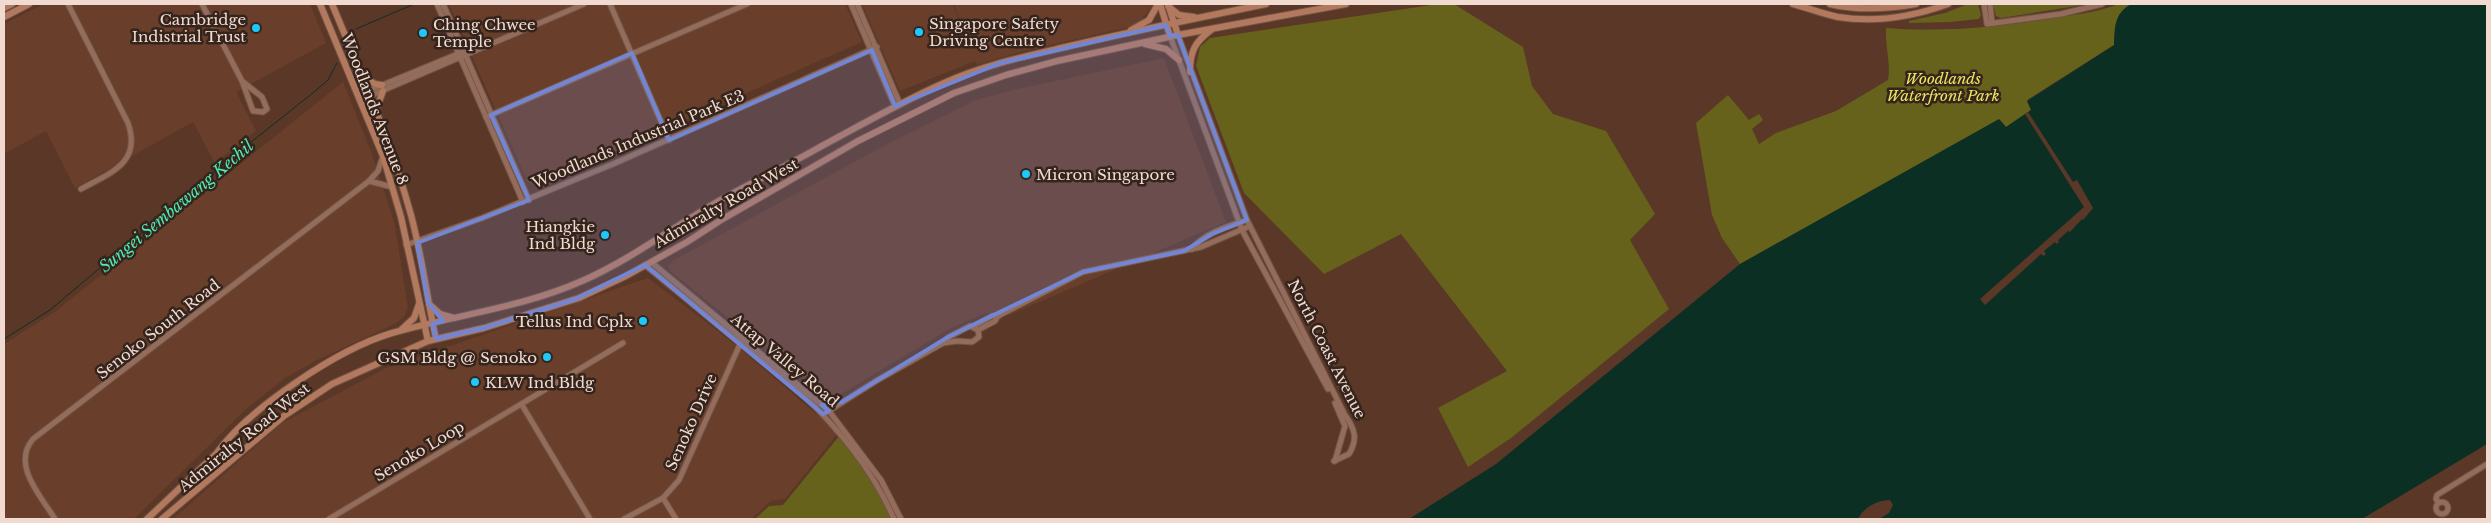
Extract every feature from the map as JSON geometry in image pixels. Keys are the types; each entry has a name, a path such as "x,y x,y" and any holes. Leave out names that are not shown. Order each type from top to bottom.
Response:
{"main road":[{"path":"4,8 12,4"},
{"path":"4,17 29,4"},
{"name":"Woodlands Avenue 8","path":"320,4 383,156 428,341"},
{"name":"Woodlands Avenue 8","path":"332,4 362,75 397,170 417,242 436,339"},
{"path":"1123,34 1149,20 1159,4"},
{"name":"North Coast Avenue","path":"1159,4 1170,36"},
{"name":"Admiralty Road West","path":"147,519 216,454 253,415 273,399 327,364 380,338 400,331 515,304 586,279 620,262 710,206 946,81 1000,63 1123,34 1266,4"},
{"name":"Admiralty Road West","path":"162,519 239,452 318,393 365,368 428,341 521,318 576,299 651,262 828,157 954,93 997,78 1057,61 1170,36 1346,4"},
{"path":"1795,4 1836,17 1881,20 1905,17 1948,4"},
{"path":"1830,4 1862,9 1888,9 1916,4"},
{"path":"1168,5 1179,15 1200,17"},
{"name":"North Coast Avenue","path":"1168,5 1178,35"},
{"path":"1190,72 1192,49 1198,39 1212,29"},
{"path":"1140,43 1166,49 1179,60"},
{"path":"362,75 367,80 383,88 378,99 376,111"},
{"path":"847,132 846,140 856,142"},
{"path":"821,147 828,150 828,157"},
{"path":"400,331 414,318 419,303"},
{"path":"428,303 440,314 458,318"}],"street":[{"path":"68,4 128,123 132,137 129,155 121,165 81,189"},
{"path":"202,4 242,81 253,111 263,112 266,109 262,97 242,81"},
{"path":"437,4 529,200"},
{"path":"443,4 462,55"},
{"path":"369,94 584,4"},
{"path":"610,4 669,140"},
{"path":"489,116 747,4"},
{"path":"1984,4 1989,23"},
{"path":"1989,23 1990,4"},
{"path":"1989,23 2061,14 2102,4"},
{"path":"855,6 898,105"},
{"name":"North Coast Avenue","path":"1170,36 1242,230 1344,420 1343,435 1334,461 1349,454 1353,447 1354,429 1345,415 1249,223 1190,72 1178,35"},
{"name":"Woodlands Industrial Park E3","path":"406,245 529,200 874,49"},
{"path":"489,116 523,202"},
{"name":"Senoko South Road","path":"55,519 24,465 27,446 33,439 369,181 378,171 383,156"},
{"path":"369,181 392,187"},
{"path":"1192,249 1197,242 1212,234 1239,223 1249,223"},
{"path":"826,413 943,343 949,337 995,321 998,316 1083,272 1192,249 1242,230 1249,223"},
{"path":"1212,234 1215,241"},
{"name":"Attap Valley Road","path":"651,262 800,393 826,413"},
{"name":"Attap Valley Road","path":"644,265 818,401 891,496 901,519"},
{"path":"943,343 955,341 972,342 979,337 976,328"},
{"name":"Senoko Drive","path":"624,519 663,498 679,480 741,342"},
{"name":"Senoko Loop","path":"329,519 623,343"},
{"path":"818,401 842,402"},
{"path":"522,405 590,519"},
{"name":"Attap Valley Road","path":"869,467 894,519"},
{"path":"2448,519 2445,513 2437,511 2439,503 2436,499 2437,495 2486,467"},
{"path":"663,498 676,519"}],"highlighted area":[{"path":"1166,25 1170,36 1178,35 1247,220 1212,234 1184,251 1083,272 948,337 842,402 822,405 829,411 823,414 645,265 576,299 484,328 436,339 432,324 443,321 428,303 417,243 529,200 491,115 632,53 669,140 872,50 895,106 1000,63"}],"shaded area":[{"path":"44,4 310,4 326,43 236,92 256,131 215,163 193,122 75,188 46,131 4,154 4,24"},
{"path":"449,4 845,4 862,42 535,186 528,183"},
{"path":"862,4 953,4 966,36 954,4 1153,4 1138,25 1020,52 977,65 975,61 900,91"},
{"path":"2131,4 2487,4 2487,444 2362,519 1879,519 1889,513 1893,505 1890,500 1880,501 1871,505 1863,511 1858,519 1409,519 1496,464 1740,264 1999,119 2006,127 2031,110 2027,101 2114,45 2115,27 2118,17"},
{"path":"1164,58 1226,222 1009,315 986,313 949,329 835,398 824,397 812,385 670,271 668,266 674,260 889,143 976,100 1017,89"},
{"path":"343,82 372,154 395,225 408,308 404,317 395,324 317,360 285,378 245,410 134,519 4,519 4,344 56,311"},
{"path":"648,278 736,345 838,433 785,499 771,501 751,519 173,519 282,423 386,368"}],"green space":[{"path":"1438,4 1454,4 1523,47 1532,86 1553,114 1606,131 1655,214 1630,240 1669,309 1511,438 1468,467 1438,408 1507,371 1401,234 1324,274 1244,193 1196,66 1200,47 1210,38"},
{"path":"1968,4 1978,4 1981,15 1979,19 1909,23 1909,21 1945,13"},
{"path":"1993,4 2089,4 2001,18 1996,16"},
{"name":"Woodlands Waterfront Park","path":"2119,4 2131,4 2118,17 2115,27 2114,45 2027,100 2031,110 2006,127 2000,120 1740,264 1722,238 1712,215 1696,123 1728,95 1749,120 1759,114 1763,120 1752,129 1759,144 1776,133 1836,111 1888,80 1886,28 1927,30 1987,27 2101,10"},
{"path":"840,435 885,500 893,519 755,519 769,506 783,505"}],"pier":[{"path":"2028,112 2073,182 2077,180 2093,208 2070,232 2068,231 2058,240 2057,244 2055,242 2044,251 2046,254 2043,256 2041,254 1985,305 1980,299 2084,207 2025,114"}],"waterway":[{"name":"Sungei Sembawang Kechil","path":"356,29 414,4"},
{"name":"Sungei Sembawang Kechil","path":"4,339 50,310 216,170 314,92 328,80 337,63"}],"place":[{"name":"Cambridge Indistrial Trust","path":"256,28"},
{"name":"Singapore Safety Driving Centre","path":"919,32"},
{"name":"Ching Chwee Temple","path":"423,33"},
{"name":"Micron Singapore","path":"1026,174"},
{"name":"Hiangkie Ind Bldg","path":"605,235"},
{"name":"Tellus Ind Cplx","path":"643,321"},
{"name":"GSM Bldg @ Senoko","path":"547,357"},
{"name":"KLW Ind Bldg","path":"475,382"}]}
